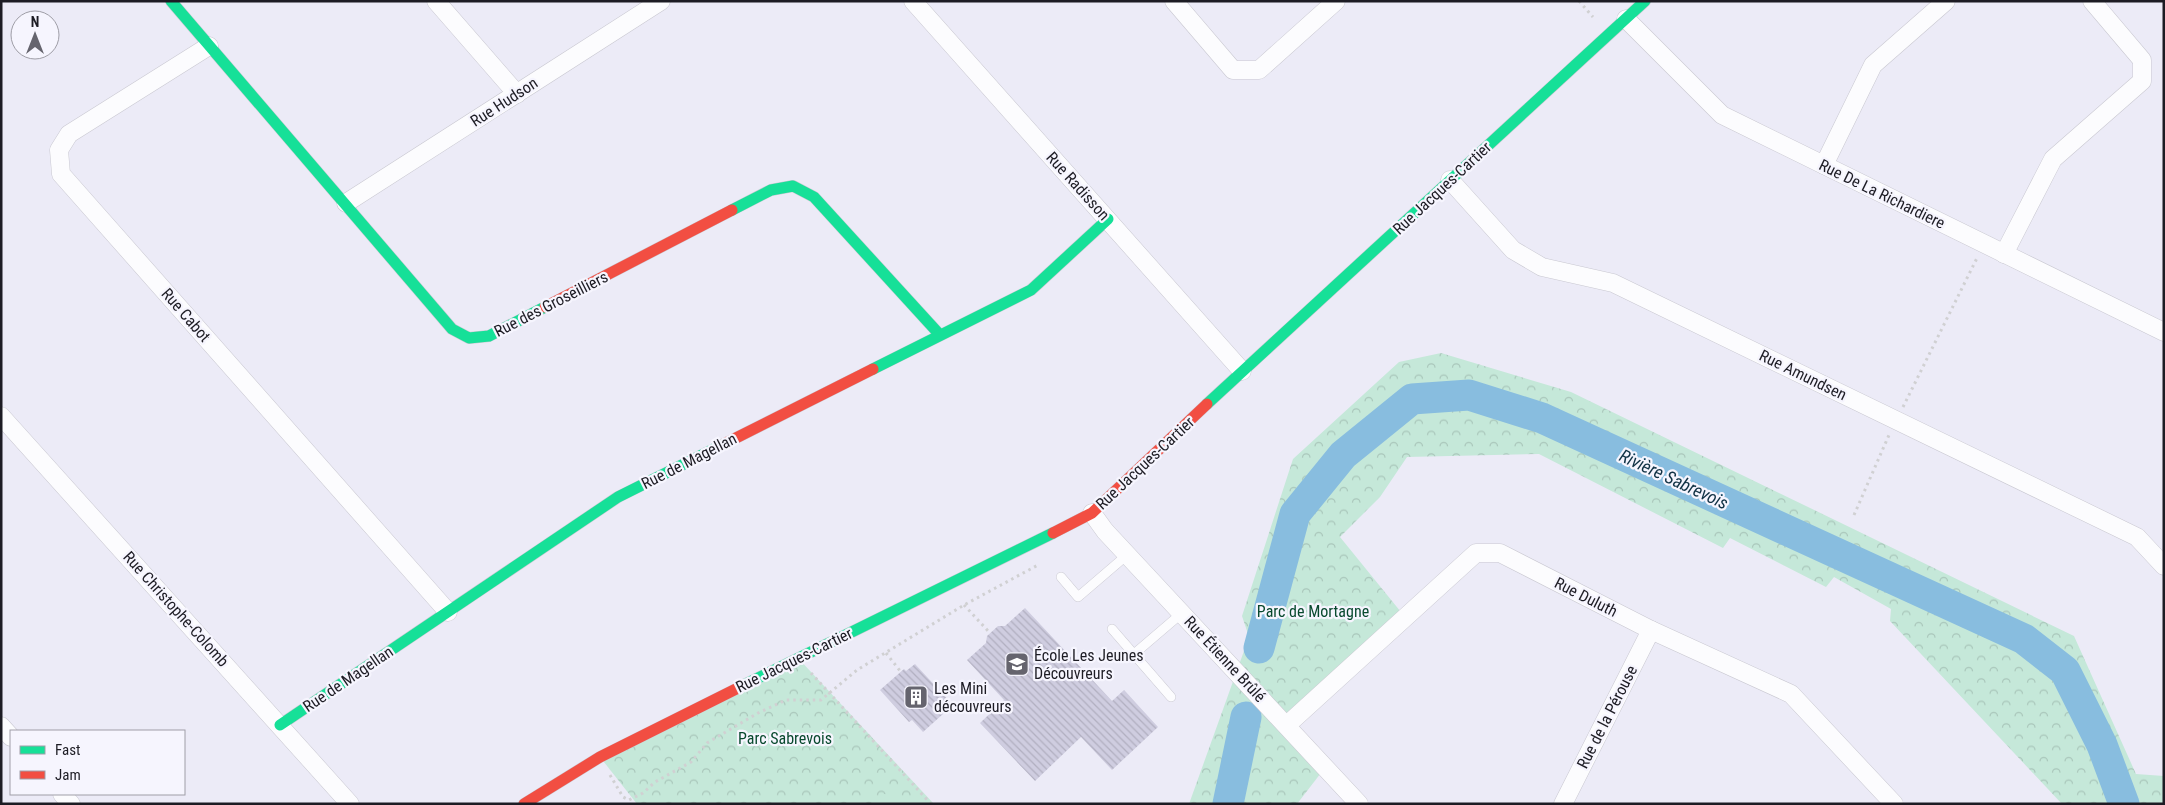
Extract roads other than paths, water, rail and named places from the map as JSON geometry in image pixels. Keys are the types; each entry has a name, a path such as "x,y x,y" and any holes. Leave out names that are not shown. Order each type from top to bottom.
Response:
{"street":[{"name":"Rue des Groseilliers","path":"171,1 452,329 469,338 489,336 771,190 793,186 814,196 940,335"},
{"path":"436,1 517,94"},
{"name":"Rue Hudson","path":"346,203 662,1"},
{"name":"Rue Radisson","path":"913,1 1242,371"},
{"path":"1174,1 1233,70 1259,70 1336,1"},
{"name":"Rue Jacques-Cartier","path":"524,804 600,757 1092,512 1242,371 1645,1"},
{"path":"1824,166 1873,65 1946,1"},
{"path":"2004,254 2054,158 2142,81 2142,60 2092,1"},
{"name":"Rue De La Richardiere","path":"1626,19 1722,115 2164,332"},
{"name":"Rue Cabot","path":"209,46 69,134 59,150 61,174 448,612"},
{"name":"Rue Amundsen","path":"1450,180 1513,250 1542,267 1613,283 2137,537 2164,566"},
{"name":"Rue de Magellan","path":"280,725 618,497 1030,290 1108,219"},
{"name":"Rue Christophe-Colomb","path":"1,416 350,804"},
{"name":"Rue Étienne Brûlé","path":"1092,512 1105,531 1359,804"},
{"name":"Rue Duluth","path":"1287,726 1476,552 1500,552 1651,630 1792,694 1894,804"},
{"name":"Rue de la Pérouse","path":"1563,804 1651,630"},
{"path":"1,726 10,736"}],"lane":[{"path":"1061,577 1078,597 1127,555"},
{"path":"1134,654 1182,613"},
{"path":"1112,629 1171,697"}],"waterway":[{"name":"Rivière Sabrevois","path":"1259,648 1295,514 1343,455 1412,399 1469,395 1542,418 2024,639 2065,671 2102,745 2124,804"},
{"name":"Rivière Sabrevois","path":"1228,804 1246,717"}],"place":[{"name":"École Les Jeunes Découvreurs","path":"1017,664"},
{"name":"Les Mini découvreurs","path":"916,697"}],"park label":[{"name":"Parc de Mortagne","path":"1313,611"},
{"name":"Parc Sabrevois","path":"785,738"}]}
